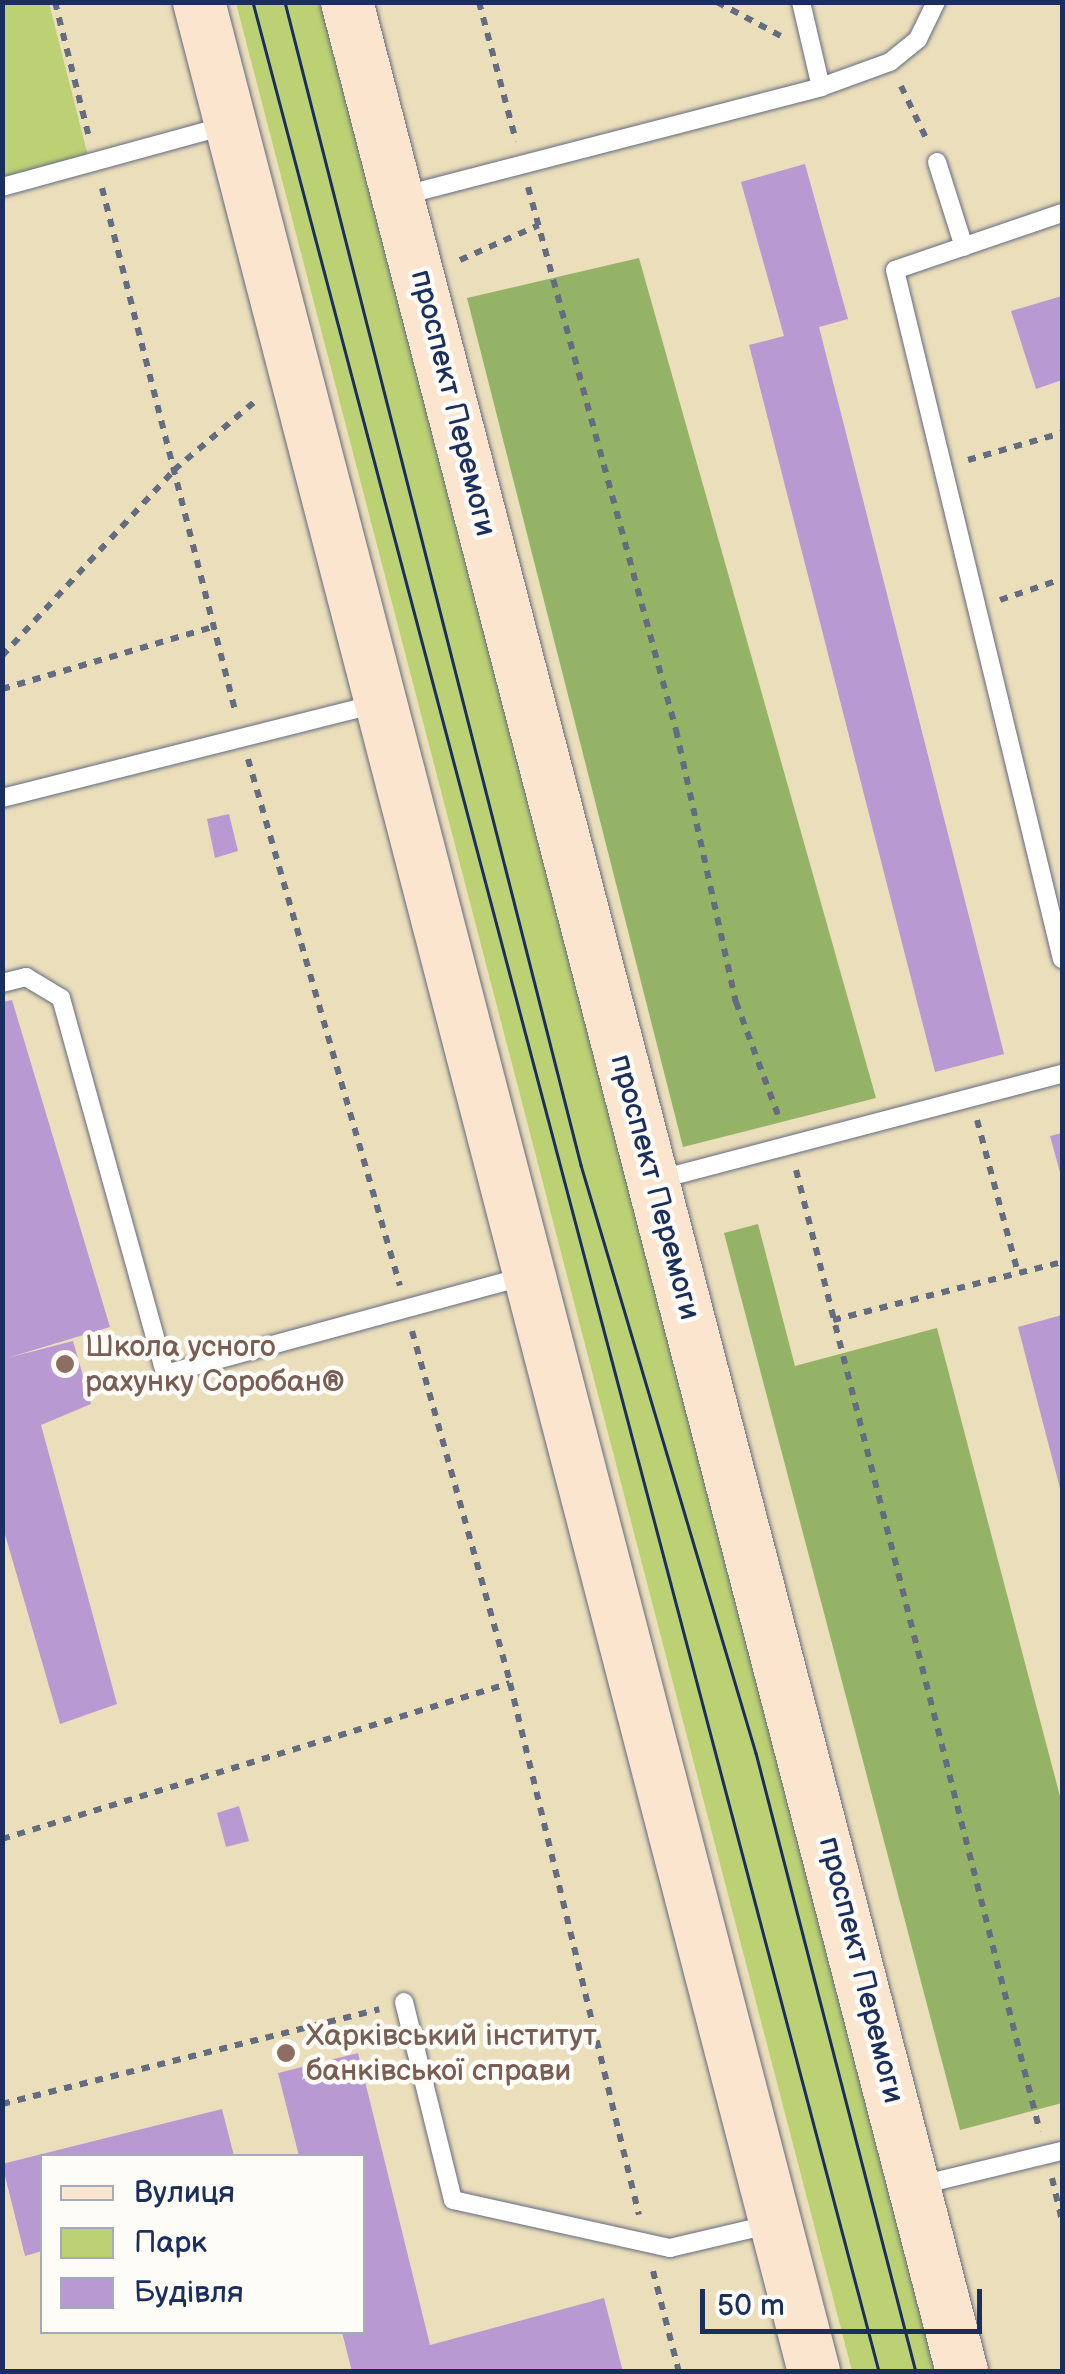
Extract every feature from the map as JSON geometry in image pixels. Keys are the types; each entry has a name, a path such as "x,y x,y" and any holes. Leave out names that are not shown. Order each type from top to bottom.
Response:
{"main road":[{"path":"199,2 814,2372"},
{"name":"проспект Перемоги","path":"347,2 401,196 962,2372"}],"lane":[{"path":"802,2 821,87"},
{"path":"401,196 821,87 890,62 918,39 936,2"},
{"path":"2,187 230,124"},
{"path":"938,162 964,246"},
{"path":"1062,213 894,270 1062,959"},
{"path":"19,814 9,796 380,703"},
{"path":"2,983 26,977 61,998 165,1374 531,1275"},
{"path":"653,1181 791,1148 1062,1074"},
{"path":"404,2002 453,2200 670,2248 777,2223"},
{"path":"916,2186 1054,2153"}],"path":[{"path":"55,2 242,738 510,1684 680,2372"},
{"path":"479,2 676,730 736,1002 791,1148 1054,2153 1062,2221"},
{"path":"717,2 779,36 812,40"},
{"path":"890,62 938,162"},
{"path":"454,262 539,225"},
{"path":"2,656 174,470 272,387"},
{"path":"941,468 1062,433"},
{"path":"975,608 1062,579"},
{"path":"2,689 212,627"},
{"path":"972,1098 1018,1273"},
{"path":"833,1320 1062,1262"},
{"path":"2,1838 510,1684"},
{"path":"2,2104 404,2002"}],"green space":[{"path":"3,3 49,3 88,156 3,178"},
{"path":"236,3 322,3 939,2371 852,2371"},
{"path":"639,258 876,1098 683,1147 467,298"},
{"path":"758,1224 795,1366 937,1328 1062,1804 1062,2103 960,2130 724,1233"}],"building":[{"path":"805,164 848,319 819,327 1004,1054 935,1072 749,345 784,336 741,182"},
{"path":"1062,296 1062,380 1036,389 1011,311"},
{"path":"229,814 238,851 215,858 207,819"},
{"path":"12,1000 110,1327 7,1358 73,1341 91,1404 41,1425 117,1704 60,1724 2,1524 2,1002"},
{"path":"1062,1133 1062,1176 1061,1176 1050,1136"},
{"path":"1062,1315 1062,1492 1061,1492 1018,1327"},
{"path":"239,1806 249,1841 226,1847 217,1813"},
{"path":"358,2053 430,2345 604,2298 623,2372 352,2372 342,2334 365,2334 365,2154 298,2154 278,2073"},
{"path":"222,2109 233,2154 42,2154"},
{"path":"40,2154 40,2252 25,2256 2,2164"}],"tram line":[{"path":"253,2 879,2372"},
{"path":"285,2 581,1165 756,1753 916,2372"}],"place":[{"name":"Школа усного рахунку Соробан®","path":"65,1364"},
{"name":"Харківський інститут банківської справи","path":"286,2053"}]}
